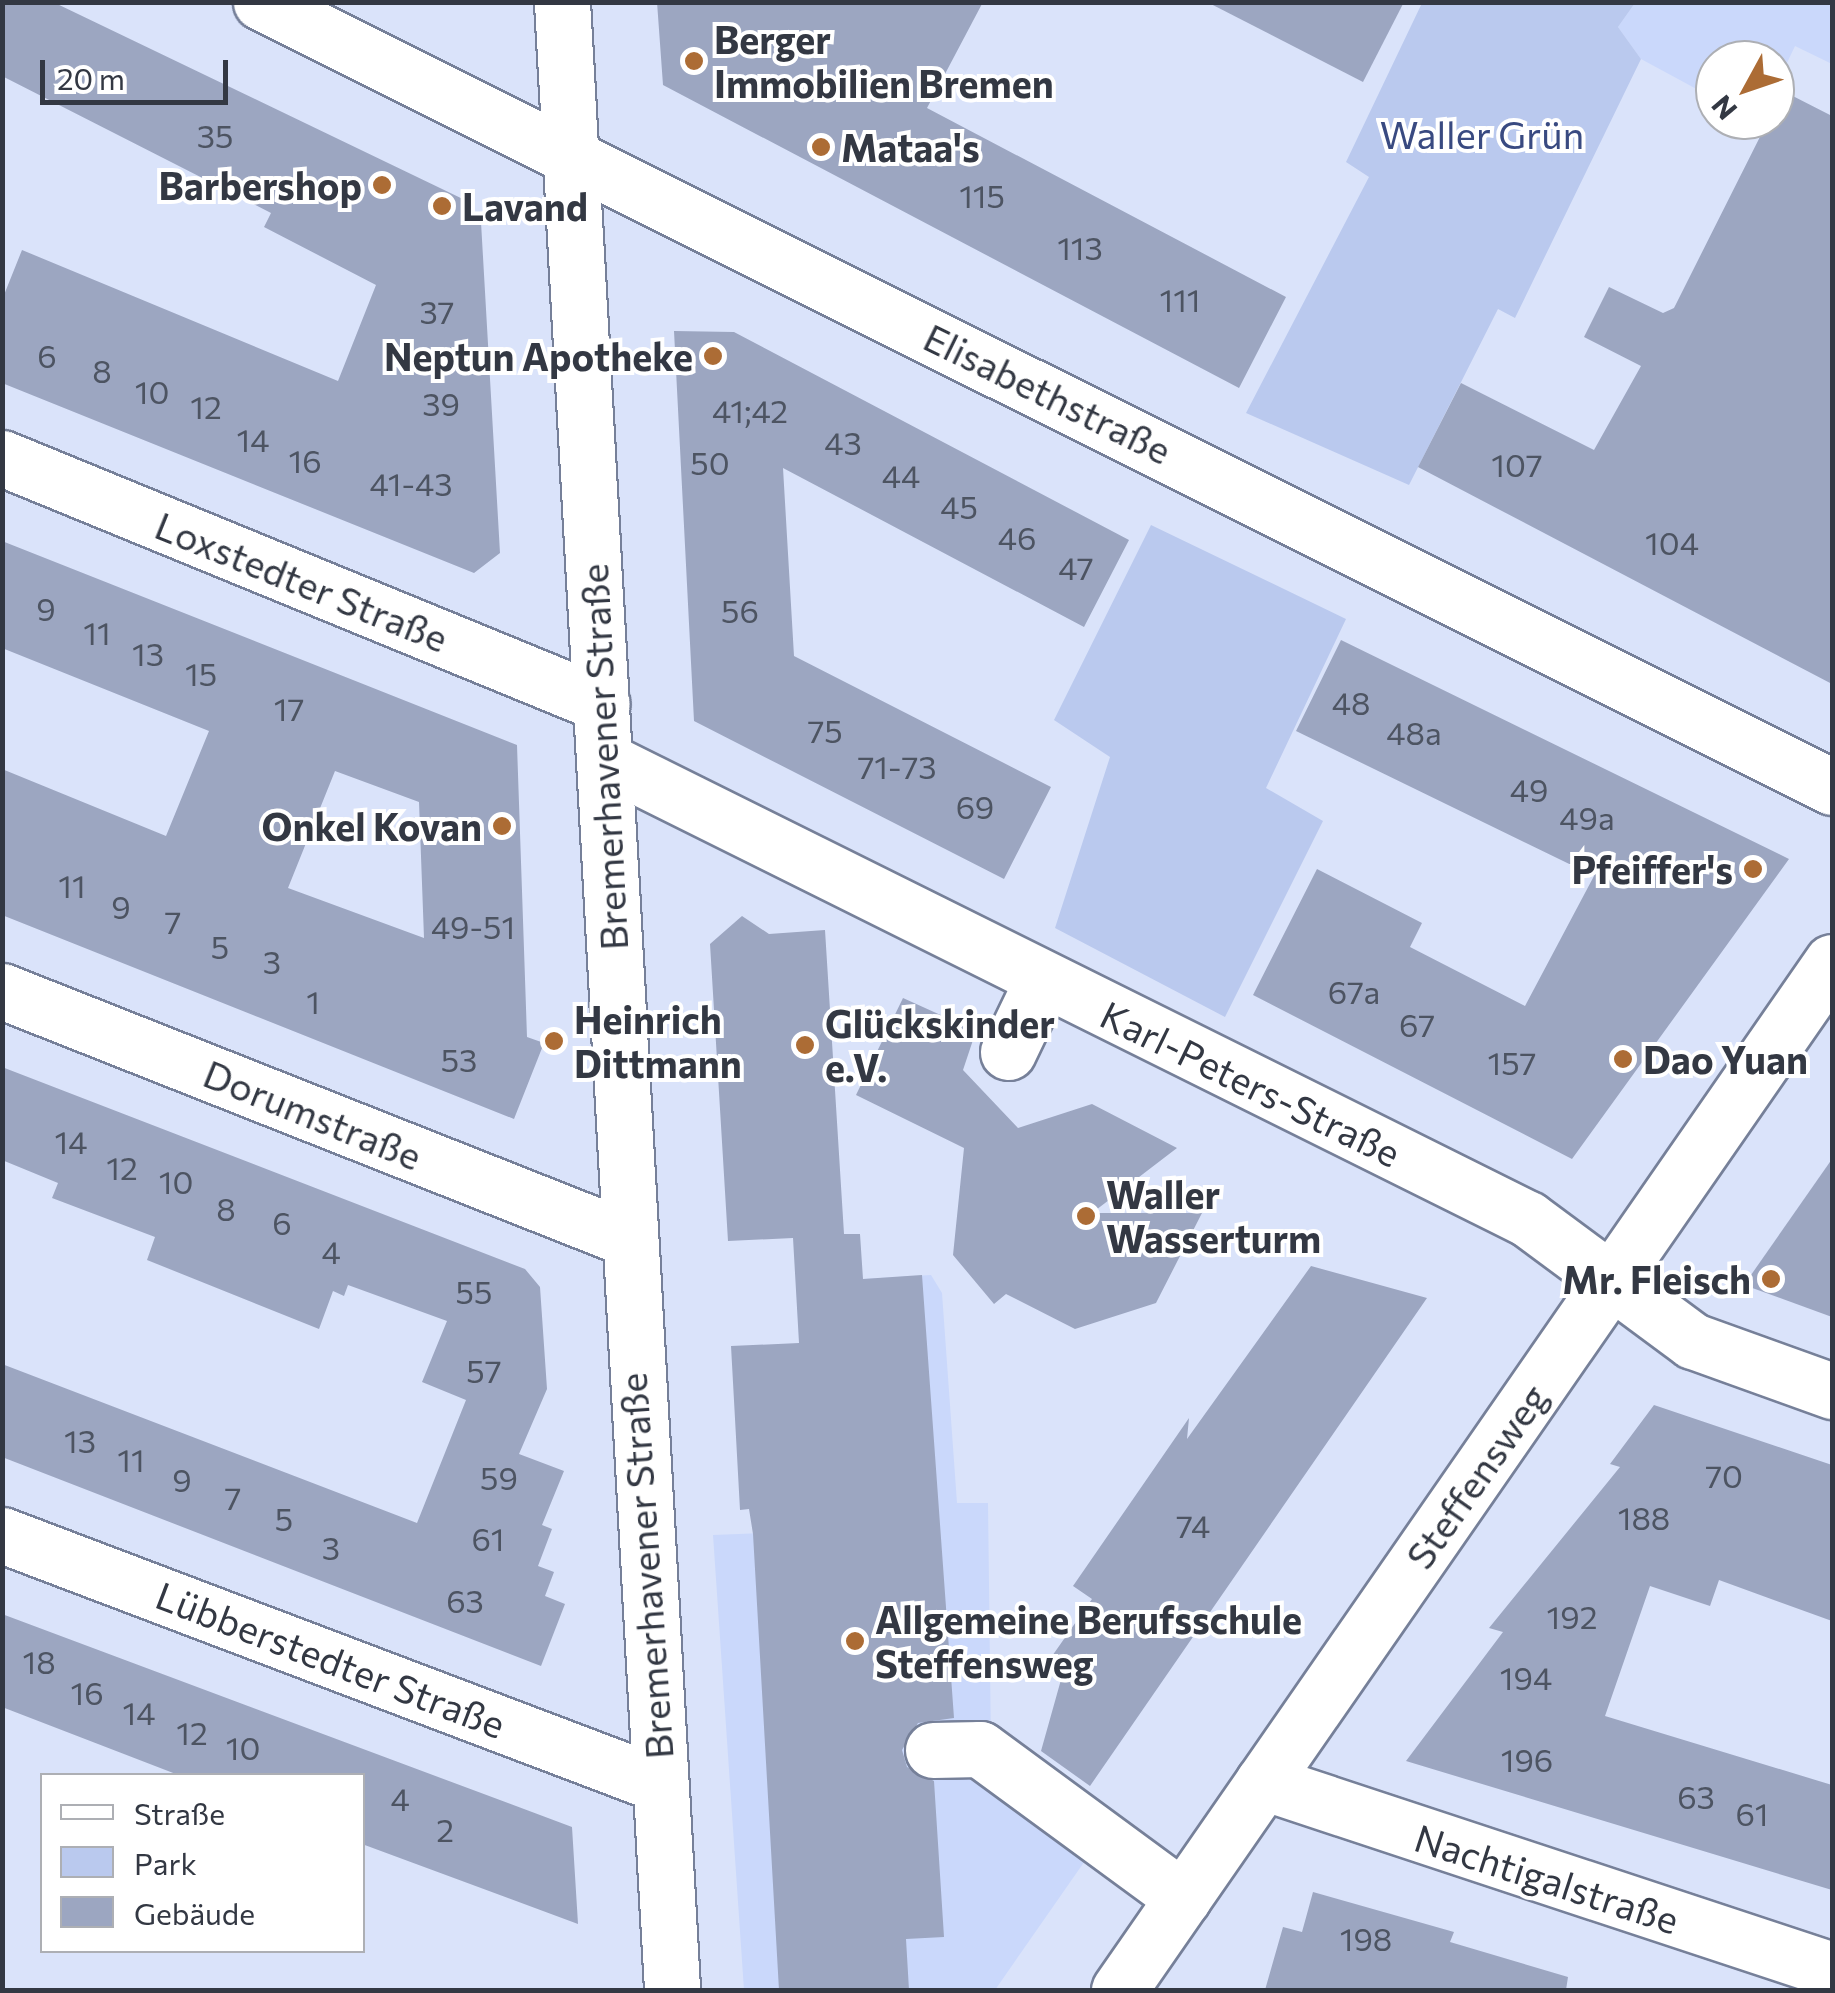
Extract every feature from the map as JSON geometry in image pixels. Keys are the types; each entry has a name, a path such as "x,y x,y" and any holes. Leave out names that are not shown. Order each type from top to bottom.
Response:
{"street":[{"name":"Elisabethstraße","path":"261,2 568,159 1832,787"},
{"name":"Bremerhavener Straße","path":"562,2 605,760 624,1237 672,1990"},
{"name":"Loxstedter Straße","path":"2,458 602,704"},
{"name":"Karl-Peters-Straße","path":"605,760 1528,1218 1608,1286 1693,1341 1832,1390"},
{"name":"Steffensweg","path":"1119,1990 1832,962"},
{"path":"1008,1052 1043,979"},
{"name":"Dorumstraße","path":"2,992 624,1237"},
{"name":"Lübberstedter Straße","path":"2,1535 659,1784"},
{"path":"934,1750 980,1749 1183,1898"},
{"name":"Nachtigalstraße","path":"1263,1782 1832,1970"}],"shaded area":[{"path":"1635,3 1832,3 1832,64 1795,46 1795,40 1695,40 1695,88 1641,59 1618,27"},
{"name":"Allgemeine Berufsschule Steffensweg","path":"931,1275 942,1293 957,1503 988,1503 991,1747 1103,1835 995,1990 744,1990 713,1535 810,1531 796,1283"}],"green space":[{"name":"Waller Grün","path":"1422,3 1635,3 1618,27 1641,59 1515,318 1498,309 1409,485 1246,413 1369,177 1346,162"},
{"path":"1151,525 1346,619 1266,788 1323,821 1225,1017 1055,928 1110,757 1054,720"}],"building":[{"path":"2,2 53,2 467,201 481,222 500,553 474,573 2,383 2,300 22,250 338,381 376,285 264,227 271,213 2,76"},
{"path":"657,2 983,2 927,108 1286,297 1239,388 663,85"},
{"path":"1207,2 1404,2 1363,82"},
{"path":"1795,97 1832,116 1832,684 1418,467 1461,383 1594,450 1641,366 1584,337 1609,287 1663,313 1674,308 1758,140 1795,140"},
{"path":"674,331 734,332 1129,540 1084,627 783,468 794,656 1051,787 1004,879 694,721"},
{"path":"2,541 517,745 527,1037 544,1043 514,1119 2,915 2,769 166,836 209,731 2,648","holes":["335,771 419,802 424,938 288,888"]},
{"path":"1341,640 1789,859 1572,1159 1253,995 1317,869 1422,923 1410,947 1525,1006 1594,876 1296,731"},
{"name":"Allgemeine Berufsschule Steffensweg","path":"742,916 769,934 825,930 844,1234 860,1234 863,1279 922,1275 954,1718 918,1723 902,1750 907,1767 934,1781 944,1937 906,1939 909,1990 779,1990 753,1534 749,1509 740,1510 731,1346 799,1343 793,1238 728,1241 710,944"},
{"name":"Waller Wasserturm","path":"903,998 976,1031 963,1070 1018,1128 1092,1104 1177,1148 1092,1213 1202,1213 1156,1303 1075,1329 1006,1294 994,1304 953,1255 964,1148 856,1095"},
{"path":"2,1067 525,1269 540,1287 547,1389 519,1454 564,1471 542,1525 552,1529 538,1566 554,1572 545,1596 565,1604 541,1666 2,1457 2,1364 417,1523 466,1400 422,1382 447,1321 348,1285 344,1296 333,1291 319,1329 147,1260 155,1237 52,1198 58,1183 2,1160"},
{"path":"1832,1159 1832,1317 1744,1285"},
{"path":"1311,1266 1427,1298 1090,1786 1041,1751 1064,1669 1050,1659 1092,1599 1073,1586 1189,1418 1187,1439"},
{"path":"1654,1405 1832,1465 1832,1621 1719,1580 1710,1606 1650,1586 1605,1716 1832,1785 1832,1890 1406,1761 1503,1632 1489,1628 1620,1467 1610,1464"},
{"path":"2,1614 572,1827 578,1924 365,1845 365,1773 173,1773 2,1707"},
{"path":"1313,1892 1454,1932 1450,1942 1568,1977 1566,1990 1265,1990 1283,1927 1302,1932"}],"place":[{"name":"Berger Immobilien Bremen","path":"694,61"},
{"name":"Mataa's","path":"821,147"},
{"name":"Barbershop","path":"382,185"},
{"name":"Lavand","path":"442,206"},
{"name":"Neptun Apotheke","path":"713,356"},
{"name":"Onkel Kovan","path":"502,826"},
{"name":"Pfeiffer's","path":"1753,869"},
{"name":"Heinrich Dittmann","path":"554,1041"},
{"name":"Glückskinder e.V.","path":"805,1045"},
{"name":"Dao Yuan","path":"1623,1059"},
{"name":"Waller Wasserturm","path":"1086,1216"},
{"name":"Mr. Fleisch","path":"1771,1279"},
{"name":"Allgemeine Berufsschule Steffensweg","path":"855,1641"}]}
